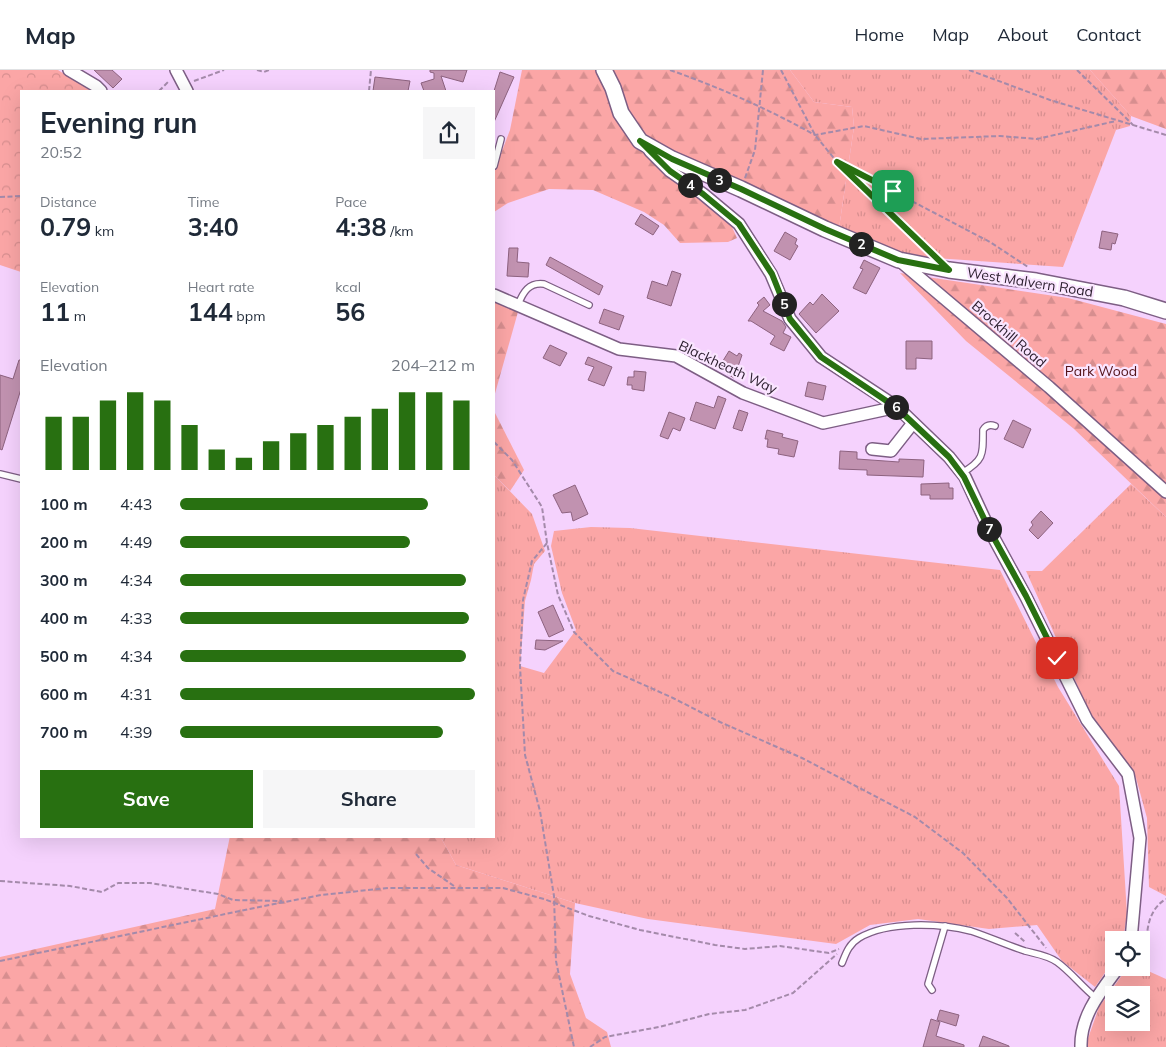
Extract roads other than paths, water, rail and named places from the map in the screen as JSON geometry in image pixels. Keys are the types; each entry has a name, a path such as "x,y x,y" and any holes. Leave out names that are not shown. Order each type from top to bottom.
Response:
{"main road":[{"name":"West Malvern Road","path":"604,70 613,88 621,113 640,141 672,159 825,229 898,260 949,270 1036,281 1124,298 1166,310"}],"street":[{"path":"69,70 100,90"},
{"path":"176,70 186,90"},
{"path":"640,141 670,171 703,194 739,224 772,274 790,319 821,357 897,408 949,457 962,474 990,531 1026,596 1087,720 1128,774 1140,838 1132,931"},
{"name":"Brockhill Road","path":"898,260 1049,387 1166,492"},
{"name":"Blackheath Way","path":"495,295 619,349 676,356 743,394 823,422 897,408"},
{"path":"872,449 891,451 913,423"},
{"path":"1081,1047 1085,1020 1096,998 1112,976"}],"lane":[{"path":"495,162 501,139"},
{"path":"518,305 522,293 528,287 537,283 544,284 589,305"},
{"path":"962,474 980,460 984,427 988,425 995,426"},
{"path":"0,474 20,479"},
{"path":"932,990 928,984 945,926"},
{"path":"842,963 846,947 858,938 876,931 895,927 945,926 970,931 1025,951 1046,956 1057,962 1096,998"}],"park label":[{"name":"Park Wood","path":"1101,371"}]}
